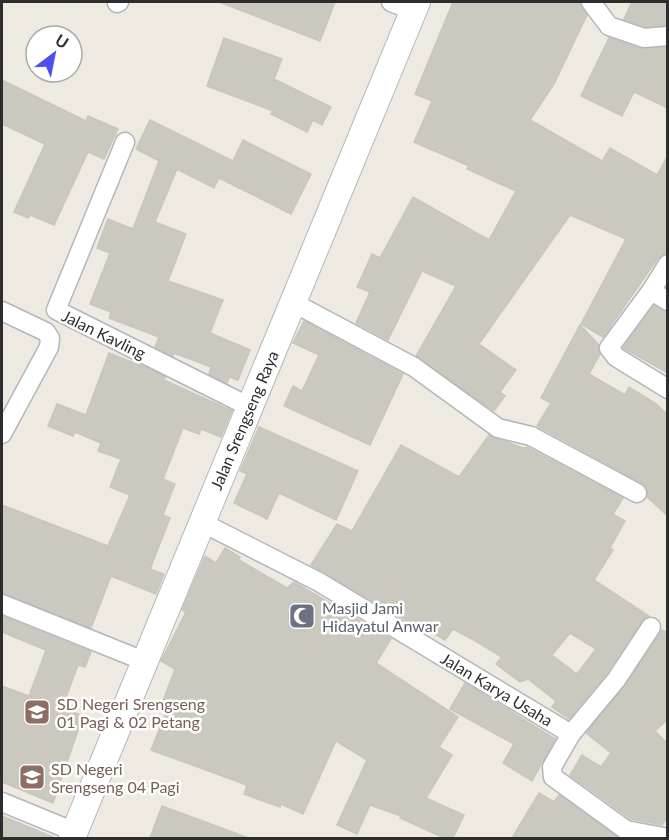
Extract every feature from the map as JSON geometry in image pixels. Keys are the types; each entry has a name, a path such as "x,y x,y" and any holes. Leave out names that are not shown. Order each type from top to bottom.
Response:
{"main road":[{"name":"Jalan Srengseng Raya","path":"73,835 201,522 294,303 408,5"}],"street":[{"path":"591,2 609,26 644,38 668,36"},
{"name":"Jalan Kavling","path":"125,142 56,310 250,407"},
{"path":"668,264 609,348 616,357 668,390"},
{"path":"651,291 668,301"},
{"path":"294,303 414,367 498,428 531,436 637,493"},
{"path":"2,311 46,332 50,338 49,347 2,434"},
{"name":"Jalan Karya Usaha","path":"201,522 319,582 571,734 552,767 553,777 626,830 668,838"},
{"path":"2,604 144,662"},
{"path":"571,734 616,680 651,627"},
{"path":"2,802 73,835"}],"building":[{"path":"219,2 335,2 320,41"},
{"path":"453,2 580,2 587,15 554,84 530,120 602,161 610,148 657,175 668,155 668,253 658,258 603,337 581,324 626,239 570,215 479,344 516,370 500,392 505,396 494,411 416,356 456,286 422,271 388,340 356,323 370,292 357,287 372,254 380,258 413,197 489,240 516,191 467,169 469,166 414,142 432,101 415,94"},
{"path":"632,2 668,2 668,25 645,27 624,19"},
{"path":"224,38 282,59 274,79 331,107 322,125 313,120 307,132 271,114 273,111 207,86"},
{"path":"609,38 641,49 668,47 668,108 634,92 622,116 581,96"},
{"path":"2,80 86,121 88,116 118,129 104,159 88,152 54,225 30,215 28,218 14,212 45,144 2,124"},
{"path":"150,120 233,161 243,140 311,174 291,214 219,178 214,188 177,169 155,222 186,234 168,281 223,300 210,333 250,350 238,380 229,377 227,383 209,374 211,367 174,353 173,356 155,347 159,337 109,318 111,312 90,304 110,253 97,248 108,219 133,229 159,161 136,149"},
{"path":"654,306 668,312 668,373 623,348"},
{"path":"304,321 403,374 370,445 284,406 293,386 302,391 319,355 293,343"},
{"path":"580,325 599,345 600,354 589,374 625,395 629,387 655,403 668,415 668,516 647,497 647,488 642,483 537,426 551,403 541,398"},
{"path":"109,353 147,368 165,377 164,380 232,411 221,437 201,429 199,434 183,428 163,479 175,484 163,515 170,518 150,569 164,574 156,594 111,576 91,628 2,593 2,505 108,546 130,495 110,487 121,459 98,451 101,443 75,432 73,436 48,426 57,404 86,415"},
{"path":"259,427 358,471 336,520 279,493 267,519 234,503 247,474 240,471"},
{"path":"489,435 523,448 527,447 623,498 613,514 625,521 610,548 613,550 594,580 649,616 642,621 607,673 569,719 552,707 556,701 528,679 520,682 496,664 502,657 472,639 453,629 445,640 420,625 418,628 311,565 337,524 352,531 401,445 459,477","holes":["570,633 596,649 577,674 552,655"]},
{"path":"225,548 240,557 239,560 287,588 294,582 391,639 376,663 458,717 439,747 452,755 426,798 464,815 453,838 444,838 400,818 401,816 370,805 357,834 337,825 367,760 336,741 303,814 281,804 280,807 244,794 247,785 151,750 168,708 161,706 175,669 161,661 186,612 182,610 205,556 216,563"},
{"path":"2,616 91,652 85,667 78,665 62,708 83,716 53,803 2,782 2,686 29,696 46,650 2,632"},
{"path":"662,630 668,633 668,719 655,731 668,744 668,816 662,825 631,819 570,775 582,755 601,767 611,753 586,733 625,686"},
{"path":"465,683 555,739 532,781 503,763 514,744 450,709"},
{"path":"539,793 554,802 559,795 619,838 512,838"},
{"path":"162,806 246,837 150,838"},
{"path":"2,816 55,838 2,838"}],"place":[{"name":"Masjid Jami Hidayatul Anwar","path":"302,616"},
{"name":"SD Negeri Srengseng 01 Pagi & 02 Petang","path":"37,712"},
{"name":"SD Negeri Srengseng 04 Pagi","path":"32,777"}]}
